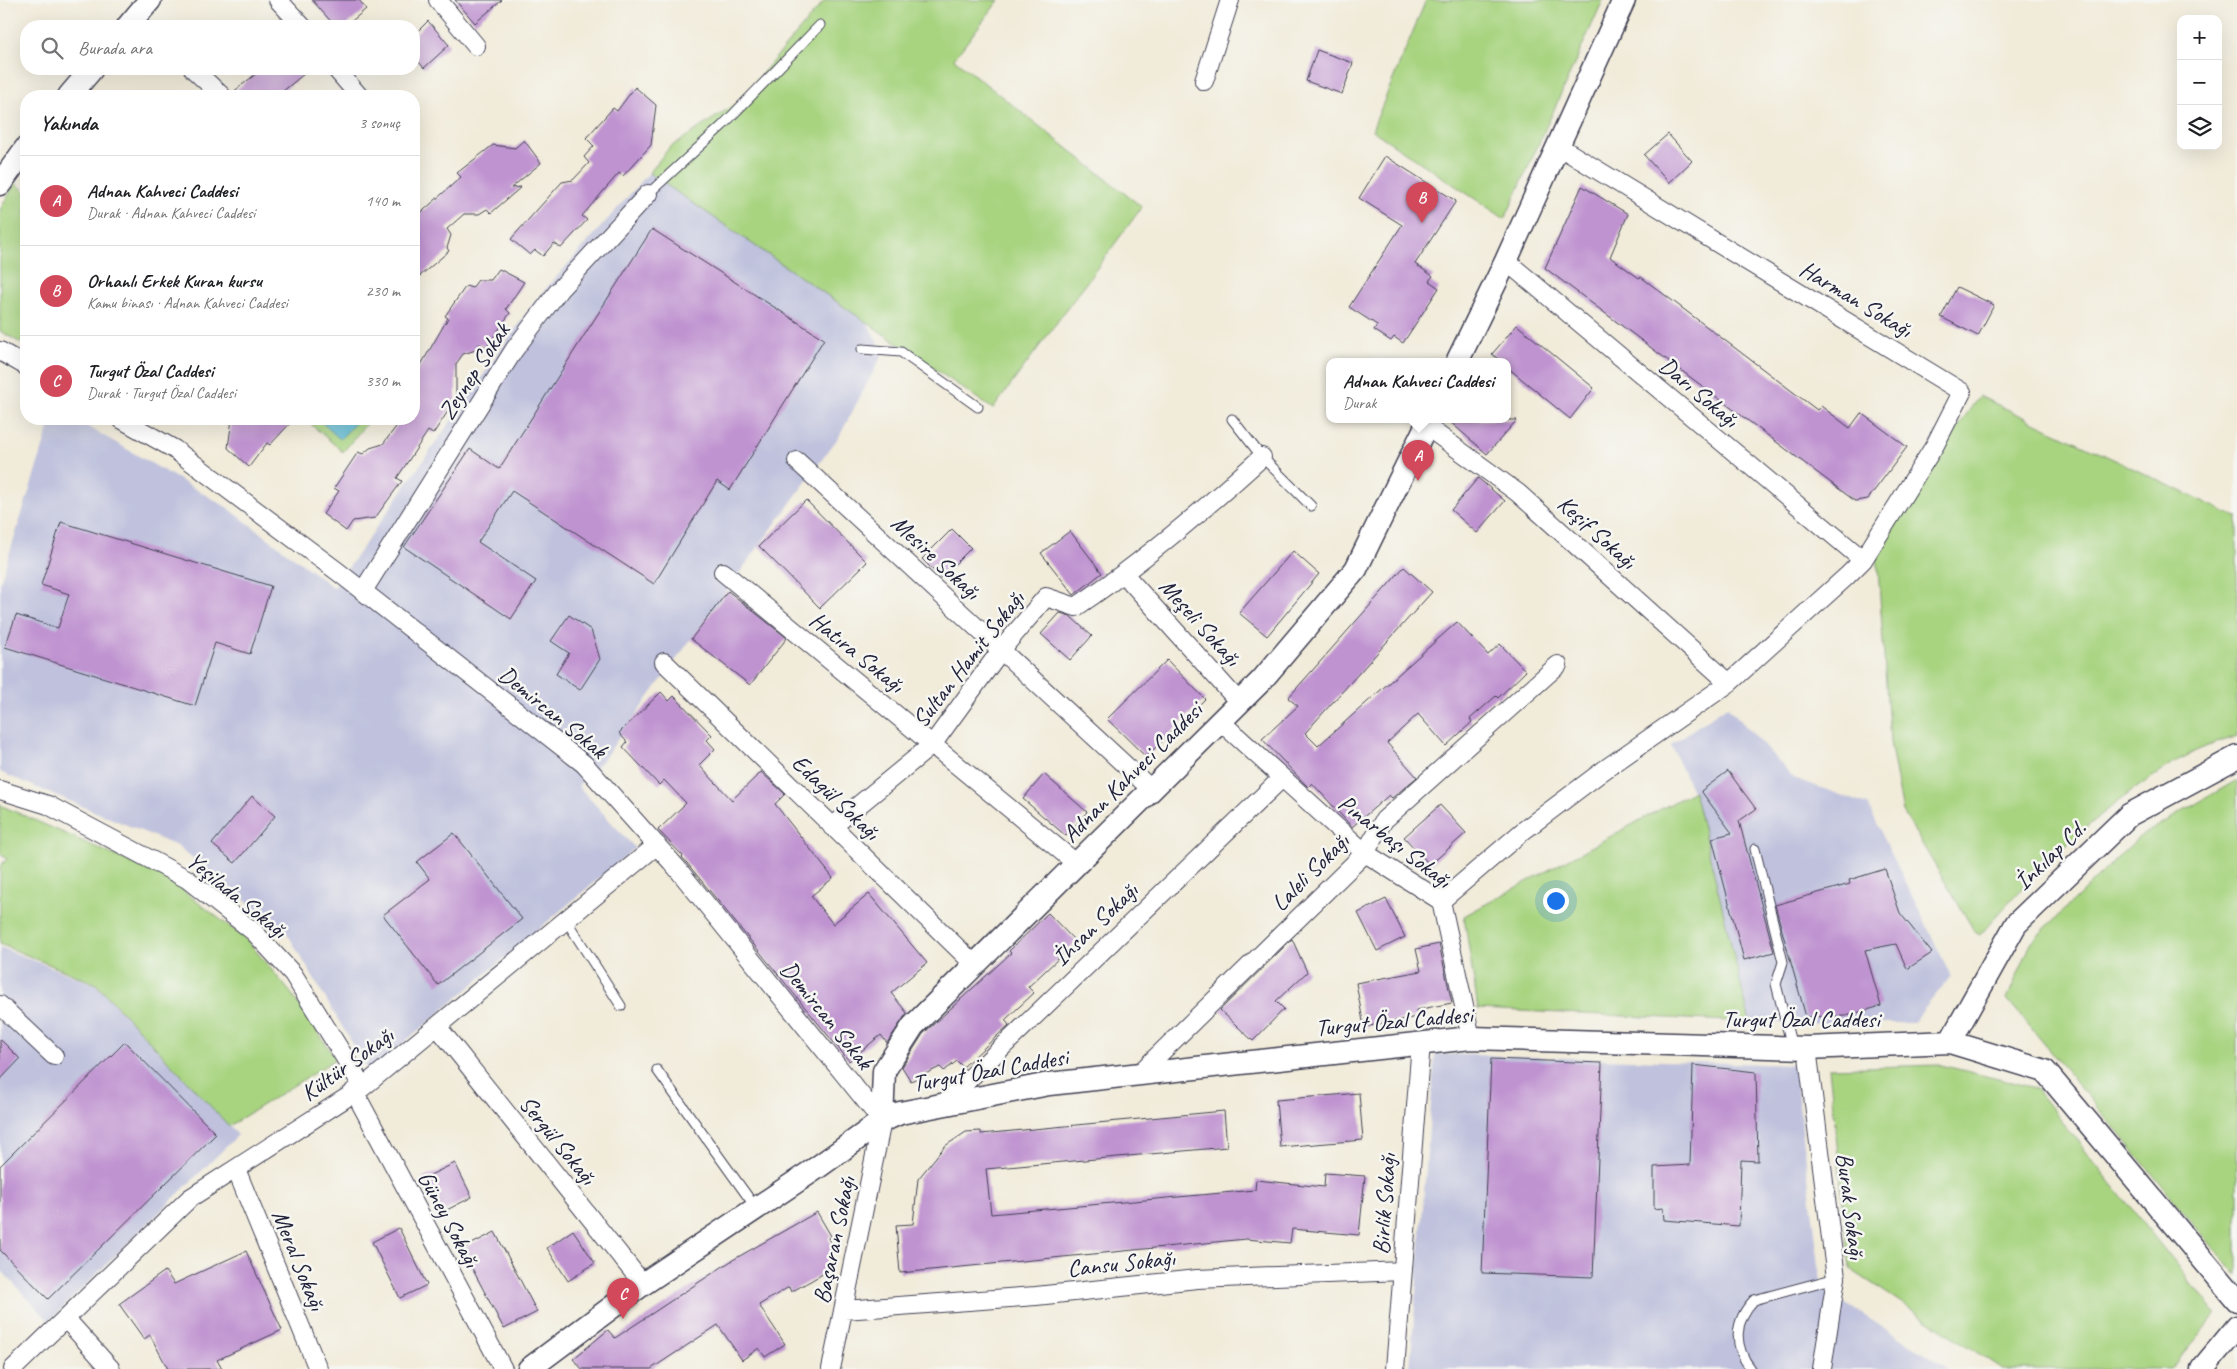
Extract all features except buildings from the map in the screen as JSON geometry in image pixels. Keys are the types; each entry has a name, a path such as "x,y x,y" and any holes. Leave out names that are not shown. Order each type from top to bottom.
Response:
{"street":[{"path":"138,20 150,0"},
{"path":"278,0 296,20"},
{"path":"438,0 476,46"},
{"path":"1204,81 1230,0"},
{"path":"1459,358 1506,261 1624,0"},
{"path":"74,90 87,75"},
{"path":"199,75 216,90"},
{"path":"341,75 354,90"},
{"name":"Harman Sokağı","path":"1558,146 1962,392 1935,445 1863,560"},
{"path":"0,184 20,156"},
{"name":"Zeynep Sokak","path":"363,592 514,350 559,290 648,194"},
{"name":"Darı Sokağı","path":"1506,261 1863,560"},
{"path":"0,351 20,363"},
{"name":"Keşif Sokağı","path":"1427,423 1518,493 1729,683"},
{"name":"Adnan Kahveci Caddesi","path":"882,1121 884,1071 913,1026 1261,681 1356,569 1427,423"},
{"name":"Demircan Sokak","path":"132,425 174,449 363,592 584,764 657,845 882,1121"},
{"name":"Sultan Hamit Sokağı","path":"832,827 932,745 1001,650 1046,597 1076,607 1124,574 1193,520 1262,457"},
{"name":"Mesire Sokağı","path":"797,461 1152,790"},
{"path":"1440,901 1523,831 1604,770 1729,683 1863,560"},
{"name":"Hatıra Sokağı","path":"723,572 1077,864"},
{"name":"Meşeli Sokağı","path":"1124,574 1239,702"},
{"name":"Edagül Sokağı","path":"664,662 975,965"},
{"name":"Laleli Sokağı","path":"1139,1074 1365,853 1384,820 1558,665"},
{"name":"Pınarbaşı Sokağı","path":"1220,721 1365,853 1440,901 1471,1038"},
{"name":"İnkılap Cd.","path":"1950,1042 2016,924 2129,815 2237,757"},
{"name":"İhsan Sokağı","path":"942,1105 1282,778"},
{"name":"Yeşilada Sokağı","path":"0,790 48,805 188,879 254,932 293,974 358,1089"},
{"name":"Kültür Sokağı","path":"13,1369 190,1198 358,1089 657,845"},
{"path":"0,1005 54,1056"},
{"name":"Sergül Sokağı","path":"437,1026 643,1284"},
{"name":"Turgut Özal Caddesi","path":"529,1369 643,1284 756,1209 882,1121 900,1113 1049,1084 1471,1038 1799,1048 1950,1042 2045,1071 2237,1300"},
{"name":"Birlik Sokağı","path":"1395,1369 1420,1044"},
{"name":"Burak Sokağı","path":"1799,1048 1836,1278 1822,1369"},
{"name":"Güney Sokağı","path":"358,1089 503,1369"},
{"name":"Başaran Sokağı","path":"831,1369 882,1121"},
{"name":"Meral Sokağı","path":"236,1168 318,1369"},
{"name":"Cansu Sokağı","path":"844,1310 1036,1296 1197,1279 1403,1271"},
{"path":"66,1319 111,1369"},
{"path":"2202,1369 2237,1326"}],"lane":[{"path":"648,194 723,125 820,25"},
{"path":"862,349 901,352 978,407"},
{"path":"1232,419 1262,457 1311,506"},
{"path":"1755,849 1783,962 1776,984 1799,1048"},
{"path":"566,920 621,1006"},
{"path":"657,1070 756,1209"},
{"path":"1751,1369 1740,1350 1738,1326 1747,1308 1754,1300 1836,1278"}],"shaded area":[{"path":"649,173 867,322 883,353 840,435 605,757 578,786 635,848 369,1072 287,933 177,846 0,772 0,583 50,425 85,425 228,508 334,588 535,301"},
{"path":"1727,706 1794,778 1868,805 1951,976 1913,1023 1749,1023 1692,791 1671,745"},
{"path":"0,947 96,985 238,1135 49,1321 0,1269"},
{"path":"1435,1054 1794,1065 1822,1289 1949,1369 1410,1369"}],"green space":[{"path":"825,0 999,0 954,59 1142,207 993,409 649,173 669,148 737,103"},
{"path":"1426,0 1603,0 1505,219 1372,130"},
{"path":"15,183 20,187 20,343 0,331 0,210"},
{"path":"1979,396 2237,516 2237,736 2190,754 2132,791 2052,859 1980,935 1975,932 1903,812 1890,742 1877,554 1882,539"},
{"path":"312,425 365,425 343,452"},
{"path":"2237,780 2237,1276 2007,999 2032,941 2139,837"},
{"path":"1694,791 1750,1022 1478,1009 1464,916"},
{"path":"0,805 166,878 246,939 291,993 336,1059 229,1126 96,984 0,944 0,866 7,859 0,854"},
{"path":"1941,1065 2035,1088 2216,1314 2170,1369 2002,1369 1850,1269 1829,1068"}],"water":[{"path":"325,425 353,425 340,439"}],"place":[{"name":"Orhanlı Erkek Kuran kursu","path":"1422,223"},
{"name":"Adnan Kahveci Caddesi","path":"1418,481"},
{"name":"Turgut Özal Caddesi","path":"623,1319"}]}
